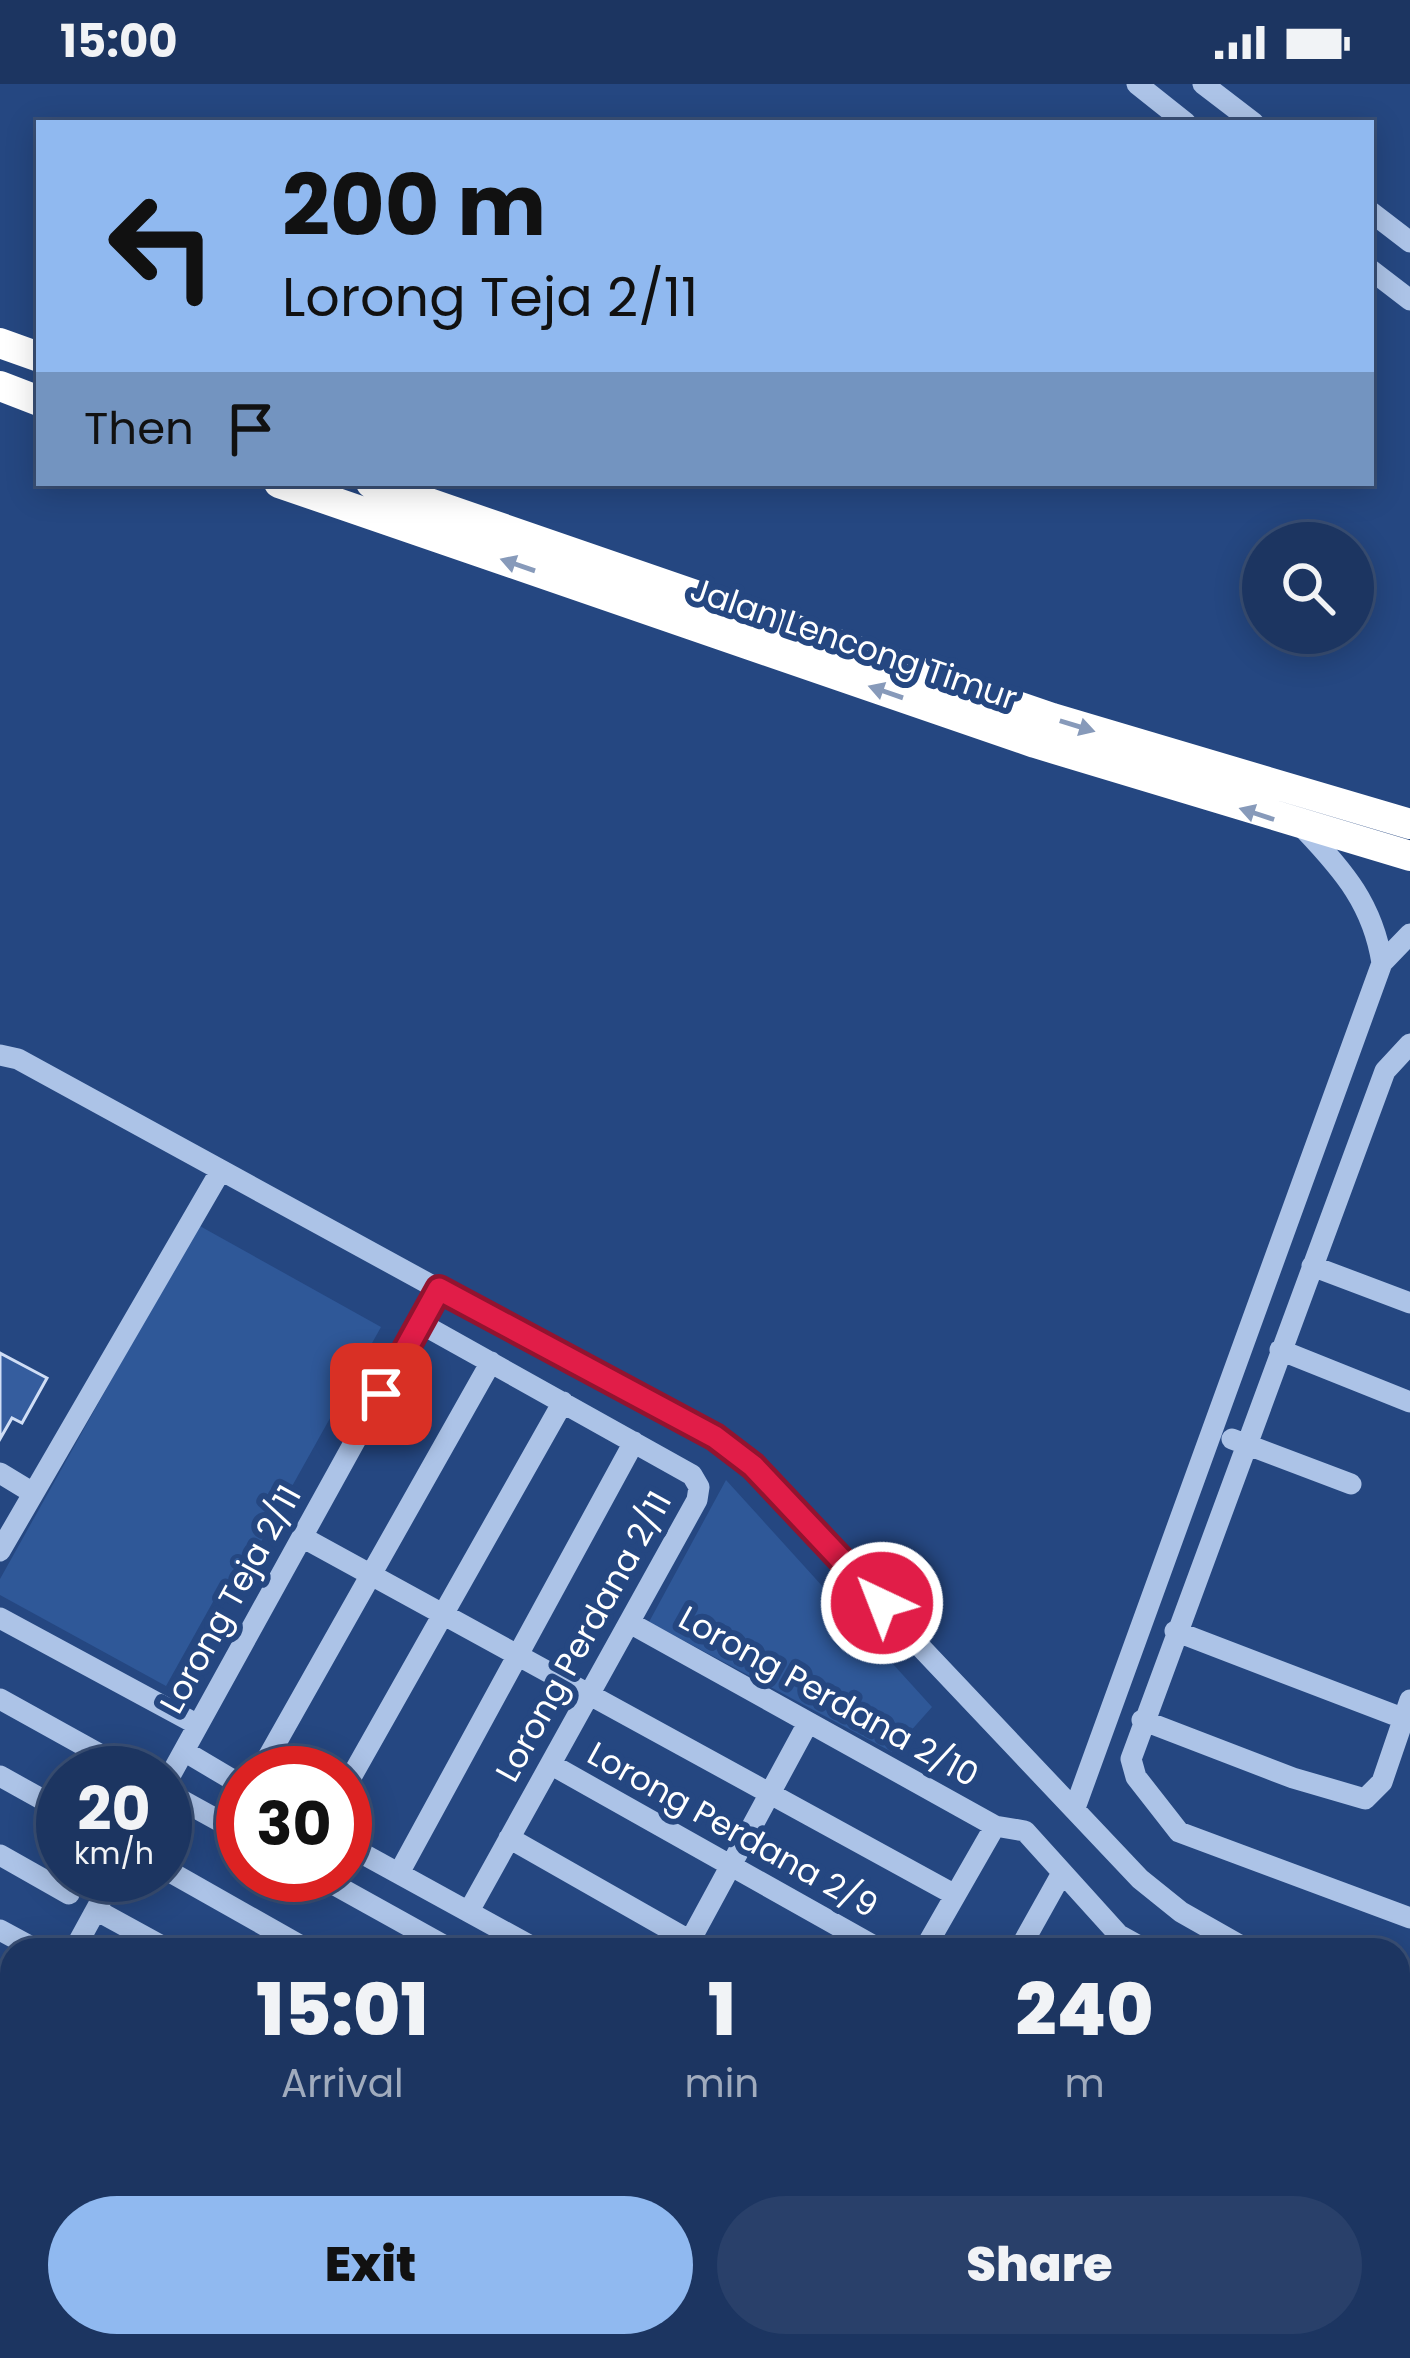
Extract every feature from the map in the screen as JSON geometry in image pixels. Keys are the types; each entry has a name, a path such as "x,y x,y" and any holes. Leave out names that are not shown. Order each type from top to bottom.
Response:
{"highway":[{"path":"0,343 36,356"},
{"path":"0,386 36,399"},
{"name":"Jalan Lencong Timur","path":"288,486 1035,743 1304,829 1410,856"},
{"name":"Jalan Lencong Timur","path":"380,486 1052,718 1410,824"}],"street":[{"path":"1137,84 1182,120"},
{"path":"1203,84 1250,120"},
{"path":"1374,214 1410,242"},
{"path":"1374,272 1410,299"},
{"path":"1304,829 1360,893 1377,928 1382,963"},
{"path":"1075,1808 1382,963 1410,934"},
{"path":"1410,1044 1384,1072 1174,1631 1131,1759 1136,1777 1179,1832 1410,1918"},
{"path":"0,1055 18,1059 736,1452 1159,1897 1228,1938"},
{"path":"0,1551 221,1170"},
{"path":"1312,1266 1410,1303"},
{"name":"Lorong Teja 2/11","path":"187,1746 439,1289"},
{"name":"Lorong Perdana 2/11","path":"420,1323 692,1475 699,1487 630,1623 469,1911"},
{"path":"1280,1350 1410,1402"},
{"path":"274,1746 491,1362"},
{"path":"369,1746 563,1402"},
{"path":"1214,1433 1351,1484"},
{"path":"399,1874 634,1442"},
{"path":"0,1473 33,1493"},
{"path":"302,1537 956,1895"},
{"path":"0,1618 198,1725"},
{"name":"Lorong Perdana 2/10","path":"630,1623 995,1826 1024,1831 1111,1938"},
{"path":"1142,1720 1292,1778 1365,1799 1382,1782 1408,1713 1174,1631"},
{"path":"0,1699 85,1746"},
{"path":"697,1938 730,1866 808,1723"},
{"name":"Lorong Perdana 2/9","path":"552,1765 859,1938"},
{"path":"0,1776 36,1796"},
{"path":"931,1938 995,1826"},
{"path":"509,1838 678,1938"},
{"path":"0,1855 36,1875"},
{"path":"372,1859 517,1938"},
{"path":"1025,1938 1062,1873"},
{"path":"192,1884 287,1938"},
{"path":"81,1938 101,1902"},
{"path":"366,1902 430,1938"},
{"path":"96,1910 147,1938"}],"shaded area":[{"path":"198,1225 381,1327 234,1590 224,1582 166,1686 0,1595 0,1579"},
{"path":"726,1480 932,1707 892,1752 649,1622"}],"building":[{"path":"0,1353 47,1378 22,1423 12,1418 0,1439"}],"route":[{"path":"381,1394 439,1289 715,1437 753,1466 882,1603"}]}
